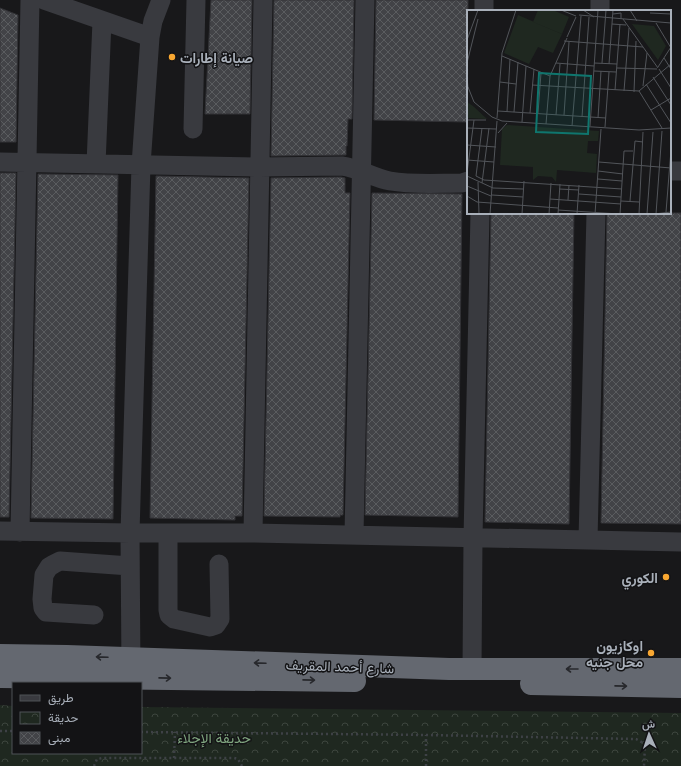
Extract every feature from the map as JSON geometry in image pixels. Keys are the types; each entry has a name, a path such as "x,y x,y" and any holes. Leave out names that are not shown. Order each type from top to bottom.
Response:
{"highway":[{"name":"شارع أحمد المقريف","path":"0,655 131,668 681,686"},
{"name":"شارع أحمد المقريف","path":"0,677 131,668 472,670 681,669"}],"street":[{"path":"20,532 30,0"},
{"path":"44,0 150,37"},
{"path":"131,668 130,533 141,165 150,37 153,20 161,0"},
{"path":"193,128 196,0"},
{"path":"253,533 263,0"},
{"path":"354,535 365,0"},
{"path":"96,164 102,20"},
{"path":"0,162 259,167 342,166 389,181 408,183 467,182"},
{"path":"472,670 473,538 480,214"},
{"path":"588,540 596,214"},
{"path":"0,531 253,533 681,542"},
{"path":"168,533 168,610 169,615 174,619 210,627 216,625 220,619 219,564"},
{"path":"94,615 46,612 43,608 42,599 44,575 49,567 60,561 130,566"}],"path":[{"path":"0,731 12,731"},
{"path":"142,732 636,739 645,744 644,766"},
{"path":"174,758 175,732"},
{"path":"426,735 426,766"},
{"path":"94,766 98,759 103,758 234,758 238,759 242,766"}],"green space":[{"name":"حديقة الإجلاء","path":"0,705 12,706 12,754 142,754 142,707 681,713 681,766 0,766"}],"building":[{"path":"211,0 252,0 250,114 205,114"},
{"path":"274,0 354,0 352,119 348,119 346,155 271,156"},
{"path":"376,0 468,0 467,122 374,120"},
{"path":"0,8 18,15 16,142 0,142"},
{"path":"0,173 16,173 9,517 0,517"},
{"path":"38,174 118,175 113,519 31,518"},
{"path":"156,176 249,178 242,516 235,516 235,520 150,518"},
{"path":"271,178 345,178 345,193 350,193 343,515 340,515 340,517 264,516"},
{"path":"372,193 462,194 458,517 365,515"},
{"path":"681,213 681,524 601,523 607,214"},
{"path":"491,214 574,214 569,524 485,522"}],"place":[{"name":"صيانة إطارات","path":"172,57"},
{"name":"الكوري","path":"666,577"},
{"name":"اوكازيون محل جنيه","path":"651,653"}]}
